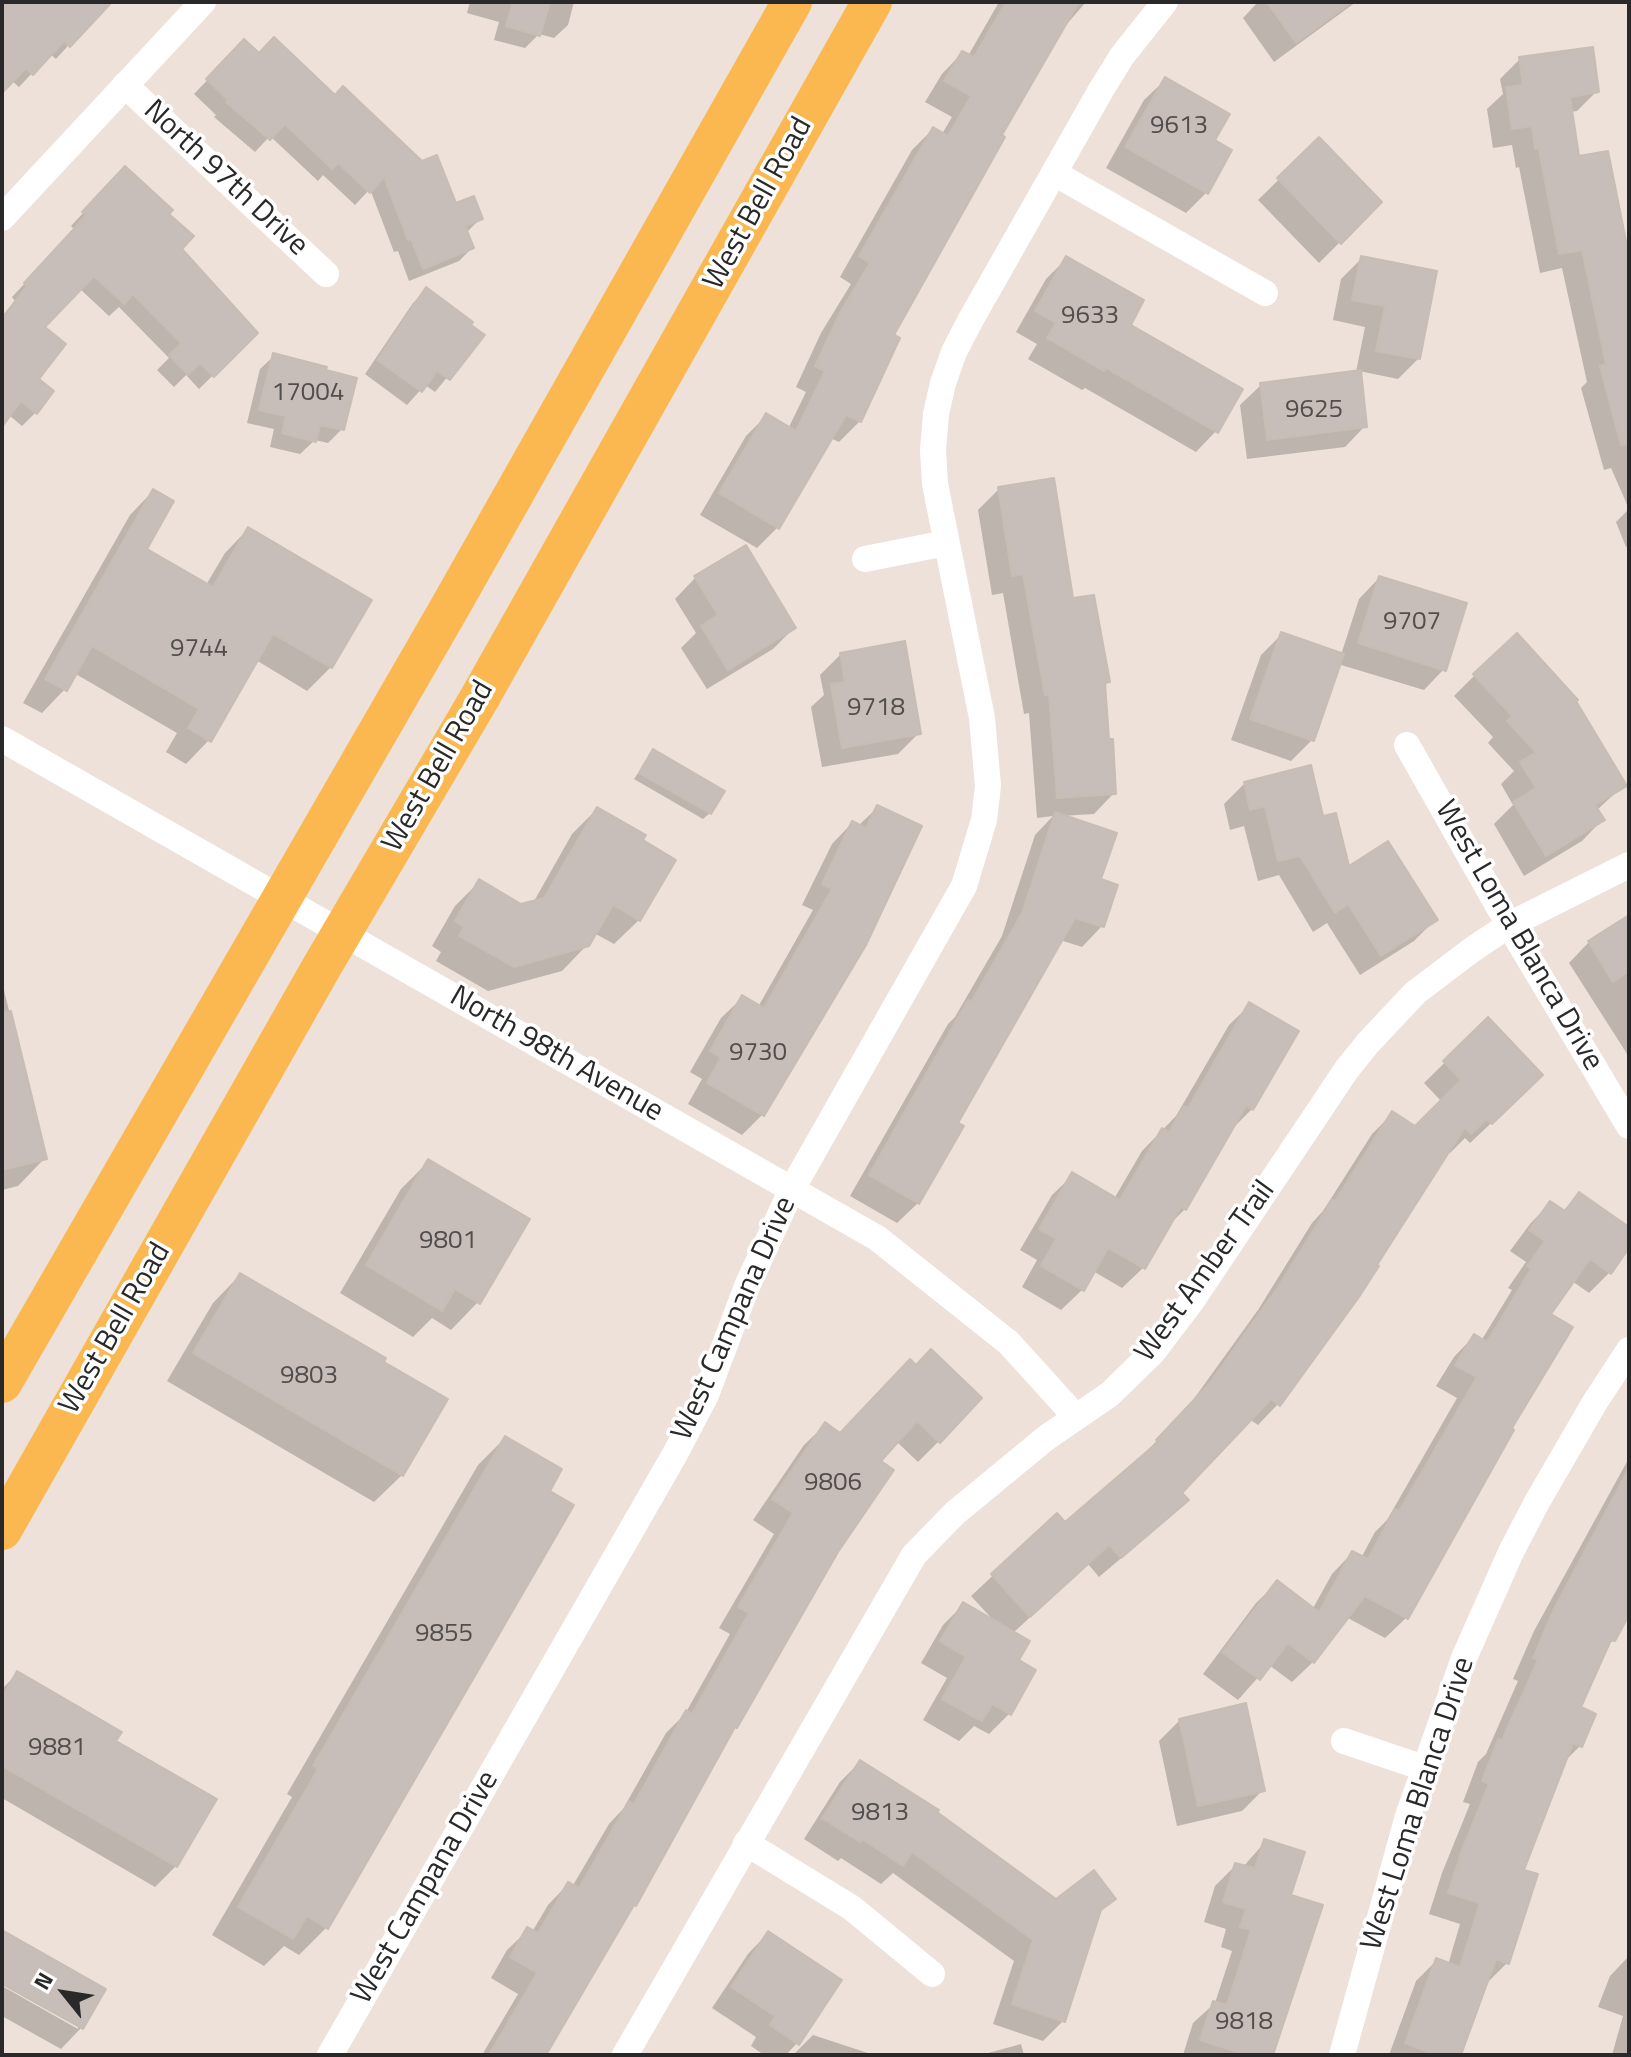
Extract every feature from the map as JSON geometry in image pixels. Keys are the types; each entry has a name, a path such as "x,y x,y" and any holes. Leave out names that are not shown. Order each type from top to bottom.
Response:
{"main road":[{"path":"2,1383 282,900 792,2"},
{"name":"West Bell Road","path":"2,1530 479,699 872,2"}],"street":[{"path":"2,218 203,2"},
{"name":"West Campana Drive","path":"330,2055 706,1395 747,1286 792,1189 964,886 984,820 988,786 982,718 935,484 933,450 943,383 970,321 1122,56 1165,2"},
{"name":"North 97th Drive","path":"125,85 326,274"},
{"path":"1054,173 1265,293"},
{"path":"865,559 946,543"},
{"name":"North 98th Avenue","path":"2,739 877,1238 1009,1343 1076,1417"},
{"name":"West Loma Blanca Drive","path":"1407,745 1509,925 1629,1126"},
{"name":"West Amber Trail","path":"625,2055 914,1555 955,1513 1131,1375 1173,1328 1327,1098 1368,1043 1433,978 1509,925 1629,865"},
{"name":"West Loma Blanca Drive","path":"1342,2055 1399,1846 1464,1658 1511,1552 1565,1451 1629,1350"},
{"path":"1344,1741 1424,1768"},
{"path":"746,1843 852,1908 932,1974"}],"building":[{"path":"2,2 112,2 70,47 64,41 33,75 26,68 2,93"},
{"path":"513,2 550,2 540,36 506,26"},
{"path":"1006,2 1079,2 1002,135 1005,137 894,335 900,338 861,422 846,415 779,529 719,493 766,413 796,431 825,371 815,366 841,311 870,263 859,256 933,127 948,136 971,96 944,81 962,51 974,57"},
{"path":"1267,2 1352,2 1296,43"},
{"path":"274,37 335,95 343,86 422,161 437,155 456,203 474,196 483,219 465,226 474,248 423,269 411,239 408,240 384,177 370,193 338,163 332,169 285,124 270,140 226,102 228,100 206,79 244,39 259,53"},
{"path":"1593,47 1599,92 1570,97 1579,156 1608,151 1629,256 1629,444 1621,445 1600,366 1606,364 1582,250 1559,254 1532,126 1512,129 1506,87 1523,85 1519,57"},
{"path":"1165,77 1230,114 1215,140 1232,150 1208,194 1125,147"},
{"path":"1319,137 1382,202 1341,244 1277,178"},
{"path":"125,166 173,210 169,214 194,236 182,249 258,333 214,377 200,363 188,375 169,355 181,343 133,294 124,304 94,276 45,327 66,344 39,379 54,391 37,414 21,401 2,427 2,318 27,286 24,283 86,215 82,212"},
{"path":"1066,256 1144,300 1131,325 1243,389 1218,433 1106,368 1104,371 1047,338 1056,323 1035,311"},
{"path":"1361,256 1437,271 1420,359 1376,351 1385,306 1352,300"},
{"path":"426,287 473,322 471,325 485,335 450,380 437,371 422,392 377,360"},
{"path":"273,353 357,378 344,430 320,425 316,442 282,433 286,416 259,410"},
{"path":"1361,370 1367,427 1267,440 1260,383"},
{"path":"1054,478 1073,598 1094,595 1110,682 1105,683 1109,739 1113,739 1116,794 1057,798 1049,694 1045,695 1023,574 1012,576 998,487"},
{"path":"153,489 174,501 147,549 213,587 248,527 372,600 332,668 273,634 211,742 188,728 199,709 92,646 67,691 45,679"},
{"path":"746,545 796,628 728,670 701,626 718,615 694,576"},
{"path":"1379,576 1467,603 1446,671 1358,643"},
{"path":"1281,632 1344,654 1314,741 1250,719"},
{"path":"1517,633 1578,700 1627,786 1595,805 1605,820 1546,856 1513,802 1536,788 1520,762 1536,752 1507,721 1512,716 1473,674"},
{"path":"905,641 921,734 842,748 831,684 845,682 840,653"},
{"path":"653,749 725,791 711,814 639,773"},
{"path":"1311,765 1323,816 1336,813 1349,866 1388,841 1438,920 1381,956 1348,904 1335,913 1300,856 1278,861 1265,806 1250,810 1244,782"},
{"path":"877,805 922,826 866,945 764,1116 707,1083 721,1057 710,1051 742,995 764,1008 832,889 822,884 852,821 866,828"},
{"path":"597,807 646,835 643,840 676,860 640,921 613,905 589,946 514,967 459,936 464,927 455,921 479,879 521,904 544,898"},
{"path":"1055,812 1117,833 1101,879 1118,885 1104,927 1075,918 958,1123 964,1126 919,1204 869,1175 968,1000 971,1002 1022,913"},
{"path":"1629,915 1629,971 1613,982 1588,941"},
{"path":"1249,1002 1299,1031 1253,1110 1246,1106 1186,1210 1181,1207 1145,1269 1108,1248 1084,1291 1041,1266 1056,1239 1039,1229 1072,1172 1120,1200 1162,1128 1169,1132 1184,1106 1188,1108"},
{"path":"11,1011 47,1159 2,1170 2,1012"},
{"path":"1488,1017 1543,1075 1492,1124 1487,1119 1471,1134 1465,1127 1359,1297 1280,1406 1271,1399 1182,1493 1189,1500 1121,1558 1109,1545 1030,1617 991,1574 1057,1513 1065,1522 1158,1442 1156,1440 1209,1384 1278,1287 1392,1111 1415,1126 1461,1080 1443,1061"},
{"path":"428,1159 530,1219 480,1304 455,1289 442,1311 366,1265"},
{"path":"1579,1192 1629,1227 1629,1248 1611,1274 1590,1259 1551,1314 1573,1327 1512,1428 1514,1430 1408,1619 1365,1596 1314,1663 1288,1643 1260,1680 1222,1652 1277,1580 1319,1612 1352,1551 1368,1559 1395,1509 1399,1511 1477,1377 1455,1365 1474,1334 1487,1342 1531,1269 1527,1266 1545,1241 1529,1230 1550,1201 1565,1211"},
{"path":"240,1273 386,1358 384,1362 448,1399 403,1476 193,1353"},
{"path":"931,1349 982,1398 940,1443 917,1421 881,1461 894,1470 838,1552 735,1727 636,1906 546,2055 489,2055 537,1973 510,1957 527,1927 538,1933 568,1882 579,1888 629,1801 634,1804 686,1710 692,1714 749,1613 738,1607 793,1513 772,1499 825,1422 840,1433 910,1359 916,1365"},
{"path":"505,1436 562,1469 550,1491 574,1505 328,1929 307,1916 293,1939 238,1907 318,1769 313,1766"},
{"path":"1629,1468 1629,1615 1615,1641 1611,1640 1581,1707 1596,1714 1582,1747 1573,1743 1524,1870 1538,1874 1509,1964 1496,1959 1461,2055 1436,2055 1405,2043 1436,1958 1460,1967 1480,1903 1448,1893 1489,1784 1482,1781 1498,1739 1502,1740 1538,1660 1533,1658 1554,1609"},
{"path":"963,1602 1030,1641 1019,1660 1036,1670 1011,1715 992,1704 982,1721 942,1699 966,1657 940,1641"},
{"path":"17,1671 122,1732 116,1741 217,1799 177,1867 2,1766 2,1697"},
{"path":"1246,1703 1265,1791 1198,1806 1179,1719"},
{"path":"860,1760 939,1810 937,1812 1056,1899 1094,1870 1116,1899 1101,1910 1065,2022 1012,2004 1033,1940 912,1852 903,1866 822,1818"},
{"path":"1264,1839 1305,1852 1291,1895 1323,1905 1273,2055 1247,2055 1200,2040 1213,2001 1227,2005 1251,1930 1240,1927 1246,1909 1223,1902 1235,1863 1255,1868"},
{"path":"2,1930 106,1989 83,2029 2,1984"},
{"path":"768,1931 842,1980 799,2045 770,2025 775,2016 731,1987"}]}
